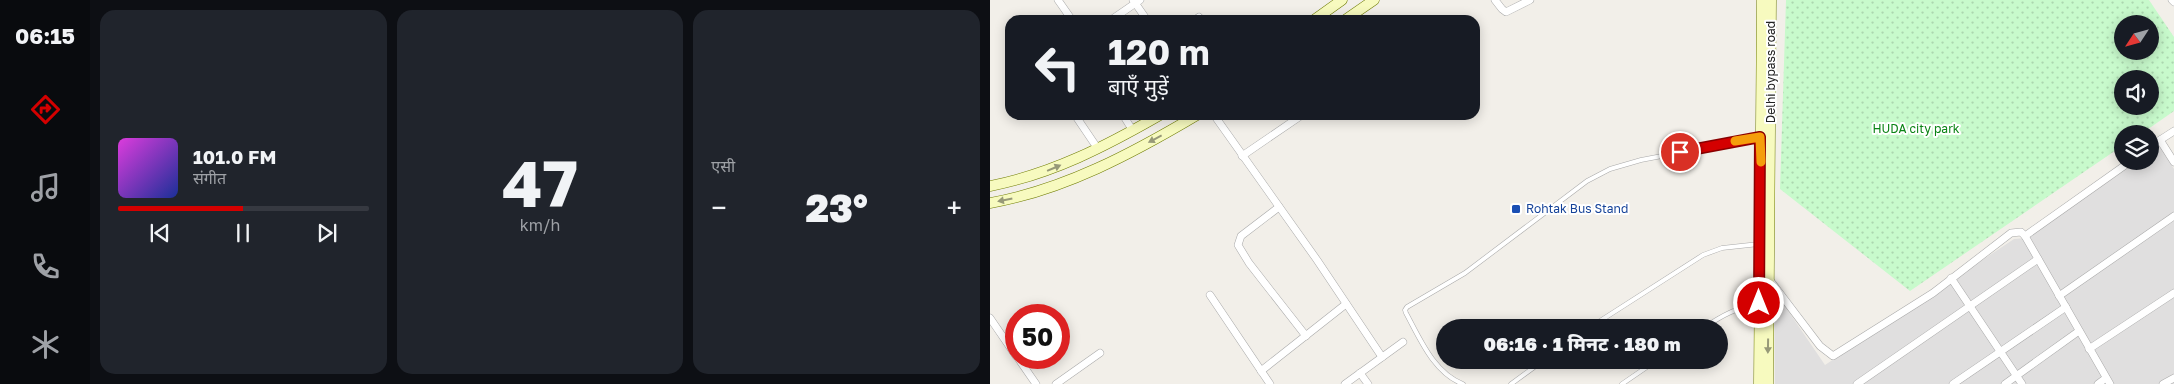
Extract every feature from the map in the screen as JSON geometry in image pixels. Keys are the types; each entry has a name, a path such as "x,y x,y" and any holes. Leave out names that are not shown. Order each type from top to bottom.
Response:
{"main road":[{"path":"1321,15 1342,0"},
{"path":"1352,15 1374,0"},
{"name":"Delhi bypass road","path":"1759,384 1764,303 1765,245 1762,0"},
{"name":"Delhi bypass road","path":"1765,136 1771,0"},
{"path":"990,186 1046,172 1098,149 1152,120"},
{"path":"990,203 1011,199 1110,163 1188,120"},
{"name":"Delhi bypass road","path":"1765,245 1769,279 1764,303 1768,384"}],"street":[{"path":"1058,0 1068,15"},
{"path":"1495,0 1502,10 1506,12 1530,0"},
{"path":"1118,15 1136,1 1144,15"},
{"path":"1078,120 1098,149"},
{"path":"1126,120 1133,131"},
{"path":"1217,120 1382,357"},
{"path":"1242,156 1295,120"},
{"path":"2174,131 2160,140 2174,162"},
{"path":"2025,236 2118,170"},
{"path":"1279,207 1241,236 1238,245 1249,263 1306,336"},
{"path":"2059,296 2174,216"},
{"path":"1769,279 1820,346 1832,356 1933,293 2011,233 2021,232 2108,381 2098,384"},
{"path":"1857,384 2038,259"},
{"path":"1951,278 2022,384"},
{"path":"2089,349 2174,294"},
{"path":"1210,295 1270,384"},
{"path":"1261,371 1346,304"},
{"path":"1953,384 2066,308"},
{"path":"990,318 1005,340"},
{"path":"2005,384 2079,331"},
{"path":"1345,384 1403,342"},
{"path":"1056,384 1100,353"},
{"path":"1025,369 1036,384"},
{"path":"1360,373 1368,384"},
{"path":"2166,384 2174,378"}],"lane":[{"path":"1464,384 1445,374 1429,353 1406,314 1407,306 1465,273 1587,181 1610,169 1641,160 1765,136"},
{"path":"1603,319 1703,255 1722,248 1765,245"},
{"path":"1717,319 1738,308 1764,303"},
{"path":"1511,384 1532,369"},
{"path":"1622,384 1644,369"}],"shaded area":[{"path":"2159,147 2174,169 2174,384 1775,384 1774,290 1825,365 2014,239 2026,238 2125,170 2159,170"}],"green space":[{"name":"HUDA city park","path":"1786,0 2149,0 2174,37 2174,111 2154,125 2114,125 2114,151 1910,291 1780,189"}],"slow traffic":[{"path":"1735,141 1760,137 1761,162"}],"place":[{"name":"Rohtak Bus Stand","path":"1516,209"}],"route":[{"path":"1680,152 1760,137 1759,303"}]}
